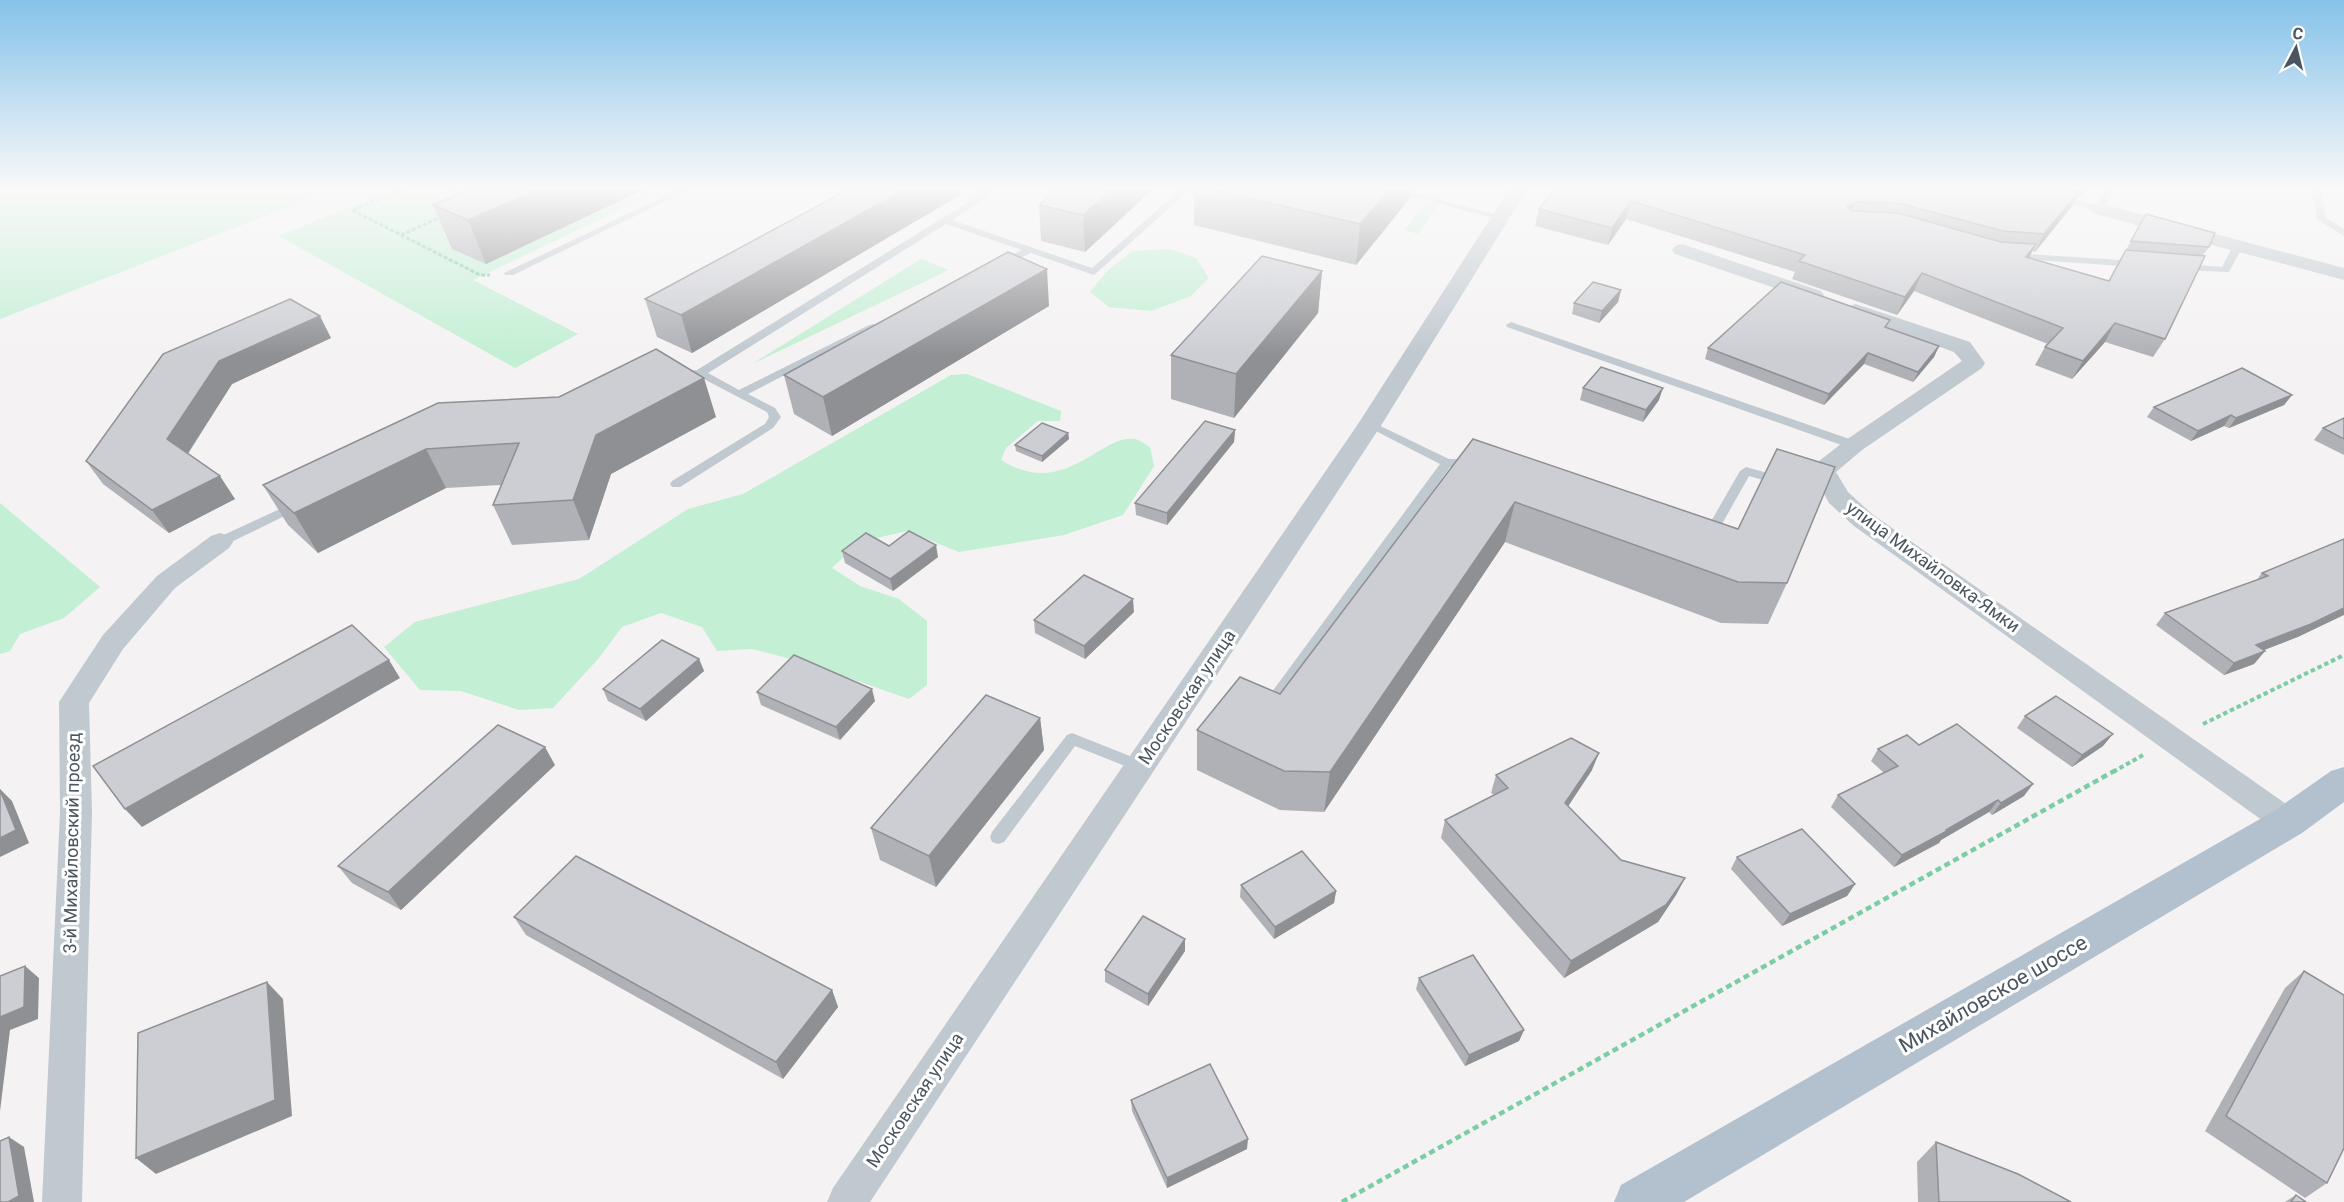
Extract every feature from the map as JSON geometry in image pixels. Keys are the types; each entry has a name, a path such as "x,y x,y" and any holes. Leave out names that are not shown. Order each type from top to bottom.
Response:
{"main road":[{"name":"Михайловское шоссе","path":"1638,1202 2288,822 2344,782"}],"street":[{"name":"Московская улица","path":"847,1202 1370,424 1484,244"},
{"path":"2231,244 2344,274"},
{"name":"улица Михайловка-Ямки","path":"1682,250 1962,347 1974,363 1854,445 1823,470 1827,494 2288,822"},
{"name":"3-й Михайловский проезд","path":"62,1202 76,812 74,702 113,642 166,582 220,542"}],"lane":[{"path":"509,273 570,244"},
{"path":"659,379 670,374 700,373 907,244"},
{"path":"1013,244 1094,272 1125,244"},
{"path":"2178,267 2225,270 2238,246"},
{"path":"993,268 1030,250"},
{"path":"2004,255 2142,265"},
{"path":"739,394 879,324"},
{"path":"1511,325 1854,445"},
{"path":"676,484 769,426 775,417 771,410 700,373"},
{"path":"1370,424 1447,463 1488,463"},
{"path":"1268,708 1447,463"},
{"path":"1696,535 1707,539 1746,471 1792,484"},
{"path":"220,542 303,501"},
{"path":"998,837 1072,739 1140,766"}],"path":[{"path":"419,244 480,275 509,273"},
{"path":"1342,1202 2172,740 2344,655"}],"green space":[{"path":"0,244 193,244 0,319"},
{"path":"293,244 461,244 452,248 486,264 528,244 548,244 473,280 578,334 515,368"},
{"path":"1170,249 1196,258 1209,278 1191,296 1151,311 1109,307 1090,292 1107,271 1132,251"},
{"path":"921,259 949,270 752,364"},
{"path":"967,374 1061,411 1060,421 1038,421 1006,448 1001,460 1014,467 1039,473 1062,470 1111,444 1129,439 1138,440 1150,447 1154,466 1123,515 1064,535 959,552 907,531 859,542 832,568 860,586 899,599 927,621 927,685 909,699 806,663 752,649 717,651 702,627 661,613 622,627 598,659 553,708 519,710 461,691 420,690 384,647 415,622 579,579 688,509 743,494 951,375"},
{"path":"0,503 100,587 64,618 20,634 10,651 0,654"}],"building":[{"path":"747,244 807,244 681,315 645,299"},
{"path":"1770,244 2036,244 2026,257 2109,281 2126,250 2205,256 2165,339 2115,323 2083,361 2045,347 2063,328 1922,273 1905,297 1799,261 1805,255"},
{"path":"2171,244 2210,244 2209,247"},
{"path":"1008,252 1047,269 823,397 784,375"},
{"path":"1262,256 1322,271 1236,374 1171,355"},
{"path":"1593,282 1621,290 1602,311 1574,303"},
{"path":"1781,282 1890,320 1885,327 1939,346 1918,372 1868,353 1829,394 1708,348"},
{"path":"290,299 320,316 219,361 167,439 220,476 152,510 86,461 163,354"},
{"path":"656,349 704,378 596,435 573,500 493,505 519,443 426,449 294,513 263,485 438,403 559,397"},
{"path":"1601,367 1663,388 1646,410 1583,388"},
{"path":"2242,368 2292,395 2236,418 2231,415 2198,431 2154,407"},
{"path":"2344,418 2344,439 2323,428"},
{"path":"1205,421 1235,430 1167,513 1135,503"},
{"path":"1042,423 1068,433 1042,456 1015,445"},
{"path":"1473,439 1738,529 1777,449 1835,467 1787,583 1738,582 1515,502 1330,772 1284,771 1197,730 1240,677 1280,694"},
{"path":"909,531 936,545 890,579 842,551 866,533 889,546"},
{"path":"2344,539 2344,608 2311,624 2256,645 2265,651 2234,663 2165,613 2268,576 2262,573"},
{"path":"1084,575 1133,599 1084,646 1034,620"},
{"path":"352,625 389,660 125,809 93,766"},
{"path":"662,640 699,659 640,709 603,689"},
{"path":"794,655 872,689 836,727 757,692"},
{"path":"986,695 1040,718 929,856 871,828"},
{"path":"2056,696 2113,734 2082,755 2025,716"},
{"path":"1957,724 2033,784 2001,803 1998,800 1902,855 1838,795 1898,766 1878,749 1907,735 1919,745"},
{"path":"498,725 545,747 388,892 338,866"},
{"path":"1571,738 1599,753 1565,803 1621,860 1685,878 1666,905 1571,961 1445,820 1508,788 1496,775"},
{"path":"0,790 16,830 0,838"},
{"path":"1802,829 1855,884 1790,914 1737,857"},
{"path":"1302,851 1336,891 1275,927 1241,885"},
{"path":"576,856 832,990 776,1062 514,917"},
{"path":"1143,916 1185,939 1148,994 1105,970"},
{"path":"1473,955 1524,1030 1469,1055 1419,978"},
{"path":"25,966 24,1007 0,1017 0,976"},
{"path":"2304,971 2344,995 2344,1148 2327,1183 2226,1116"},
{"path":"267,982 275,1100 136,1158 138,1033"},
{"path":"1210,1064 1248,1139 1167,1178 1131,1100"},
{"path":"9,1137 19,1196 8,1202 0,1202 0,1141"},
{"path":"1936,1142 2018,1174 2071,1202 1939,1202"},
{"path":"2296,1195 2306,1202 2291,1202"}]}
